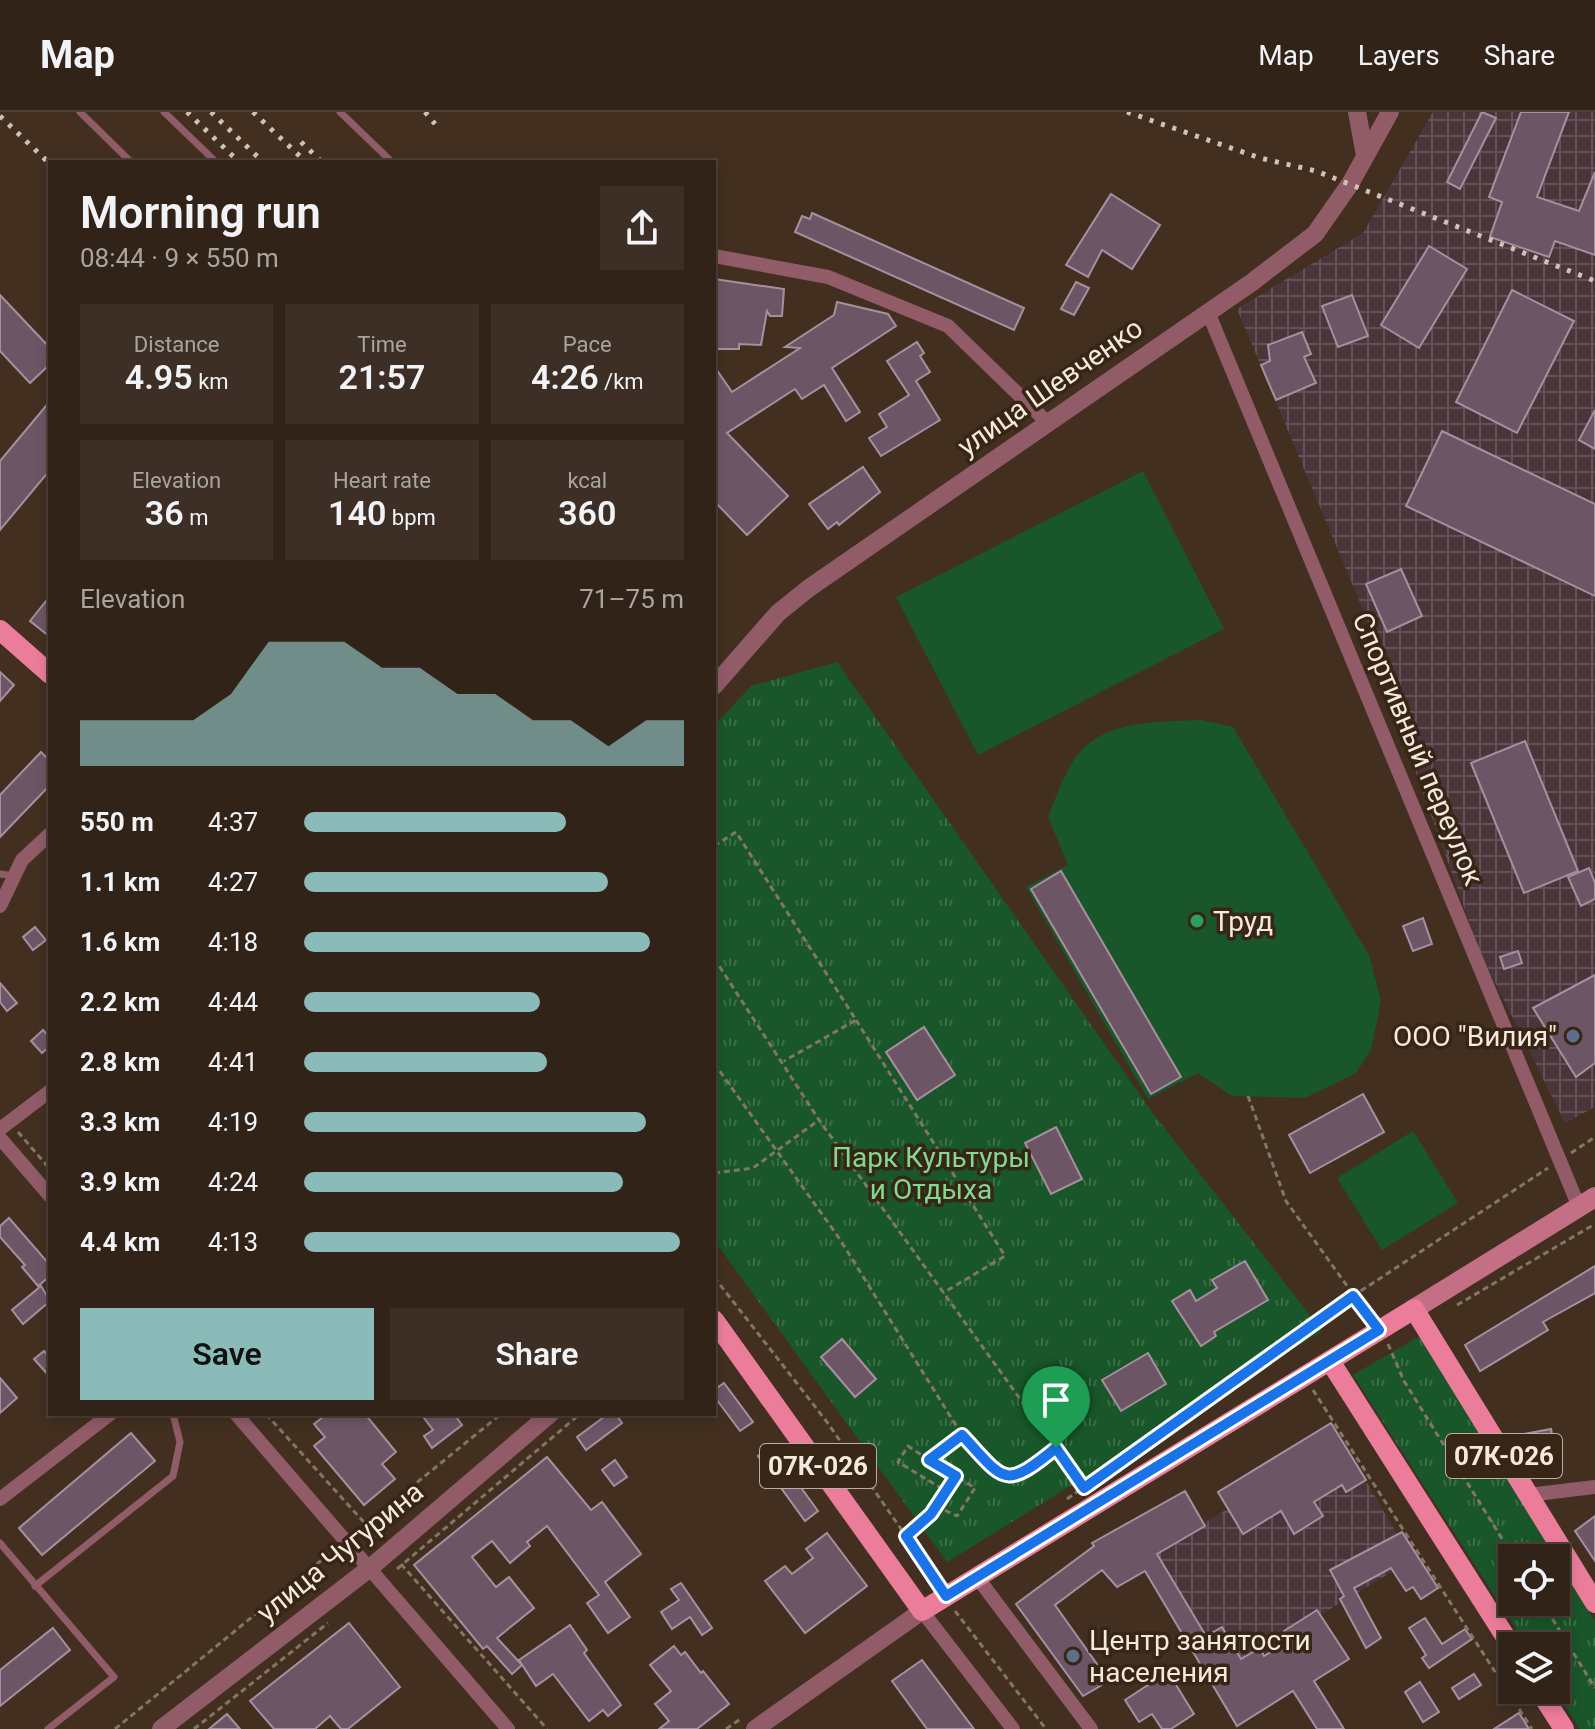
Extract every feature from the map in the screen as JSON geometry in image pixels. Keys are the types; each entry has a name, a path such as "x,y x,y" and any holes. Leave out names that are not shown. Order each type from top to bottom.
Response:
{"main road":[{"path":"0,630 48,672"},
{"path":"918,1605 946,1596 1089,1496 1330,1361 1587,1202"},
{"name":"07К-026","path":"1414,1309 1595,1603"},
{"name":"07К-026","path":"716,1323 918,1605"},
{"name":"07К-026","path":"1330,1361 1502,1632"},
{"path":"1548,1704 1564,1729"}],"street":[{"path":"1357,112 1365,155"},
{"name":"улица Шевченко","path":"716,684 792,601 1315,234 1350,184 1390,112"},
{"path":"716,256 828,277 948,326 1048,423"},
{"name":"Спортивный переулок","path":"1208,312 1560,1160 1587,1202"},
{"path":"0,906 7,875 48,836"},
{"path":"5,1126 48,1093"},
{"path":"0,1138 48,1194"},
{"path":"0,1499 107,1416"},
{"path":"238,1416 508,1729"},
{"name":"улица Чугурина","path":"161,1729 370,1568 548,1416"},
{"path":"1528,1495 1595,1487"},
{"path":"977,1577 1091,1729"},
{"path":"753,1720 918,1605 1013,1729"}],"lane":[{"path":"80,112 129,160"},
{"path":"164,112 214,160"},
{"path":"340,112 390,160"},
{"path":"35,1586 173,1476 180,1442 174,1416"},
{"path":"0,1543 114,1677 48,1729"}],"path":[{"path":"716,845 736,832 1005,1256 943,1293"},
{"path":"716,961 784,1061 819,1120 1089,1496"},
{"path":"784,1061 856,1020"},
{"path":"716,1066 839,1238 962,1435 998,1474 1011,1478 1025,1473 1056,1448"},
{"path":"1248,1096 1286,1201 1379,1330 1404,1381 1505,1544"},
{"path":"716,1173 753,1168 819,1120"},
{"path":"5,1126 48,1167"},
{"path":"1058,1505 1089,1496 1353,1296 1595,1137"},
{"path":"716,1280 827,1422 938,1583 918,1605"},
{"path":"1313,1390 1532,1729"},
{"path":"268,1416 547,1729"},
{"path":"115,1729 499,1416"},
{"path":"929,1460 962,1435"},
{"path":"936,1506 957,1516 975,1488 908,1446 898,1462 946,1491"},
{"path":"906,1536 936,1506 956,1476"},
{"path":"946,1596 1046,1729"},
{"path":"1551,1616 1595,1688"},
{"path":"726,1729 753,1720"}],"shaded area":[{"path":"1433,112 1595,112 1595,1107 1565,1123 1480,952 1411,759 1392,679 1237,309 1363,233"},
{"path":"1365,1479 1412,1560 1225,1672 1154,1553 1229,1508"}],"green space":[{"path":"1143,471 1224,629 978,755 896,597"},
{"name":"Парк Культуры и Отдыха","path":"837,662 1152,1112 1322,1331 947,1562 716,1243 716,724 751,686"},
{"name":"Труд","path":"1201,720 1233,727 1369,955 1381,1001 1371,1050 1356,1073 1305,1098 1232,1096 1198,1073 1148,1099 1026,887 1068,865 1048,817 1064,777 1082,750 1111,731 1128,726"},
{"path":"1413,1131 1458,1203 1382,1250 1337,1178"},
{"path":"1420,1336 1548,1544 1498,1544 1498,1601 1353,1375"},
{"path":"1570,1580 1595,1621 1595,1729 1580,1729 1564,1704 1570,1704 1570,1632 1518,1632 1508,1616 1570,1616"}],"building":[{"path":"1482,112 1496,118 1460,189 1447,182"},
{"path":"1521,112 1569,112 1537,197 1579,211 1595,172 1595,255 1555,241 1549,257 1490,237 1502,202 1489,197"},
{"path":"1111,194 1160,225 1132,269 1102,250 1088,277 1066,265"},
{"path":"812,213 1024,308 1014,330 795,232 802,216 810,219"},
{"path":"1429,246 1467,269 1419,348 1381,325"},
{"path":"716,279 784,289 782,316 770,316 767,311 761,345 739,344 739,349 716,349"},
{"path":"1076,282 1089,288 1074,315 1061,309"},
{"path":"1512,290 1574,321 1517,433 1456,402"},
{"path":"0,295 48,346 48,366 30,383 0,351"},
{"path":"1352,295 1368,336 1338,347 1322,306"},
{"path":"837,302 888,314 896,326 832,368 860,412 846,421 824,385 802,399 795,389 727,433 788,496 747,535 716,503 716,369 732,392 800,348 785,347 834,315"},
{"path":"1302,332 1311,354 1304,357 1316,383 1276,400 1261,365 1270,361 1268,345"},
{"path":"917,342 924,353 920,356 930,372 916,381 940,420 881,456 869,438 887,427 879,414 909,395 887,361"},
{"path":"48,403 48,472 0,530 0,461"},
{"path":"1595,410 1595,449 1579,440"},
{"path":"1442,431 1595,504 1595,596 1406,506"},
{"path":"863,467 880,492 839,525 837,522 828,529 809,504"},
{"path":"1401,569 1422,616 1387,632 1366,584"},
{"path":"48,598 48,635 30,621"},
{"path":"0,672 14,685 0,701"},
{"path":"1525,741 1578,871 1524,893 1471,763"},
{"path":"41,752 48,759 48,787 0,837 0,795"},
{"path":"1589,868 1595,883 1595,899 1581,906 1568,877"},
{"path":"1061,871 1181,1077 1151,1094 1031,889"},
{"path":"1423,918 1432,944 1413,951 1403,926"},
{"path":"35,927 46,940 33,950 23,937"},
{"path":"1518,951 1522,963 1504,969 1500,957"},
{"name":"ООО \"Вилия\"","path":"1595,975 1595,1063 1576,1077 1533,1008"},
{"path":"0,983 17,1003 7,1011 0,1002"},
{"path":"924,1027 955,1075 917,1100 886,1052"},
{"path":"43,1030 48,1036 48,1048 42,1053 31,1041"},
{"path":"1363,1094 1384,1132 1310,1173 1289,1135"},
{"path":"1056,1127 1082,1179 1051,1194 1025,1143"},
{"path":"9,1218 48,1263 48,1278 38,1286 22,1267 25,1265 0,1237 0,1226"},
{"path":"1245,1261 1268,1300 1214,1332 1216,1336 1201,1346 1172,1301 1190,1290 1196,1301 1217,1288 1212,1280"},
{"path":"1595,1266 1595,1293 1543,1322 1548,1330 1480,1371 1465,1345"},
{"path":"41,1286 48,1298 48,1303 23,1324 12,1310"},
{"path":"842,1339 876,1379 855,1397 821,1357"},
{"path":"44,1351 48,1356 48,1375 34,1359"},
{"path":"1148,1353 1166,1384 1121,1411 1102,1380"},
{"path":"0,1378 17,1398 0,1413"},
{"path":"724,1383 753,1422 740,1431 716,1399 716,1389"},
{"path":"324,1416 367,1416 396,1452 382,1464 395,1479 364,1505 314,1446 325,1437 314,1424"},
{"path":"422,1416 455,1416 462,1425 432,1448 424,1436 433,1430"},
{"path":"605,1416 617,1416 622,1423 586,1450 577,1437"},
{"path":"1331,1423 1366,1480 1346,1492 1342,1485 1314,1502 1323,1516 1294,1534 1281,1511 1243,1534 1218,1492"},
{"path":"1551,1429 1556,1456 1529,1461 1524,1434"},
{"path":"131,1433 155,1461 42,1555 19,1528"},
{"path":"771,1446 818,1511 805,1521 758,1456"},
{"path":"547,1457 591,1510 602,1502 641,1554 605,1582 630,1617 608,1633 587,1603 599,1595 547,1526 527,1542 530,1546 510,1563 492,1541 472,1557 496,1587 509,1577 534,1608 497,1638 522,1665 512,1674 487,1646 483,1649 414,1565"},
{"path":"615,1460 627,1477 614,1486 602,1470"},
{"path":"1185,1491 1205,1526 1157,1554 1206,1636 1222,1627 1241,1659 1260,1648 1264,1656 1290,1640 1284,1631 1317,1610 1349,1659 1314,1681 1344,1729 1317,1729 1293,1691 1237,1726 1145,1571 1117,1587 1102,1570 1055,1605 1109,1681 1083,1696 1016,1604 1094,1546 1092,1543"},
{"path":"1595,1516 1595,1561 1575,1531"},
{"path":"1402,1532 1438,1588 1421,1599 1413,1587 1406,1591 1391,1568 1354,1588 1381,1638 1366,1648 1340,1599 1344,1596 1330,1570"},
{"path":"827,1533 867,1586 805,1633 765,1581 785,1566 792,1574 813,1558 806,1549"},
{"path":"681,1583 712,1628 702,1635 690,1617 672,1629 661,1612 679,1600 671,1589"},
{"path":"1425,1618 1442,1644 1465,1629 1472,1639 1429,1668 1422,1658 1426,1655 1409,1628"},
{"path":"349,1623 400,1687 348,1729 341,1729 330,1716 315,1729 274,1729 250,1701"},
{"path":"570,1625 587,1650 584,1653 621,1705 608,1716 603,1710 589,1721 553,1674 536,1686 519,1660"},
{"path":"53,1628 70,1650 0,1706 0,1670"},
{"path":"674,1646 681,1655 685,1652 729,1704 697,1729 659,1729 669,1721 655,1704 671,1691 650,1665"},
{"path":"922,1660 974,1729 927,1729 892,1681"},
{"path":"1168,1672 1194,1714 1171,1729 1162,1729 1152,1714 1139,1722 1125,1700"},
{"path":"1474,1674 1481,1685 1459,1699 1452,1688"},
{"path":"1420,1682 1439,1712 1423,1722 1405,1692"},
{"path":"1519,1713 1529,1729 1494,1729"},
{"path":"227,1714 240,1729 209,1729"}],"railway":[{"path":"187,112 237,160"},
{"path":"211,112 261,160"},
{"path":"253,112 304,160"},
{"path":"425,112 435,124"},
{"path":"1127,112 1260,158 1316,171 1595,281"},
{"path":"0,116 48,162"},
{"path":"301,142 320,160"}],"place":[{"name":"Труд","path":"1197,921"},
{"name":"ООО \"Вилия\"","path":"1573,1036"},
{"name":"Центр занятости населения","path":"1073,1656"}],"route":[{"path":"1353,1296 1379,1330 946,1596 906,1536 931,1514 956,1476 929,1460 962,1435 998,1474 1011,1478 1025,1473 1056,1448 1084,1488 1353,1296"}]}
